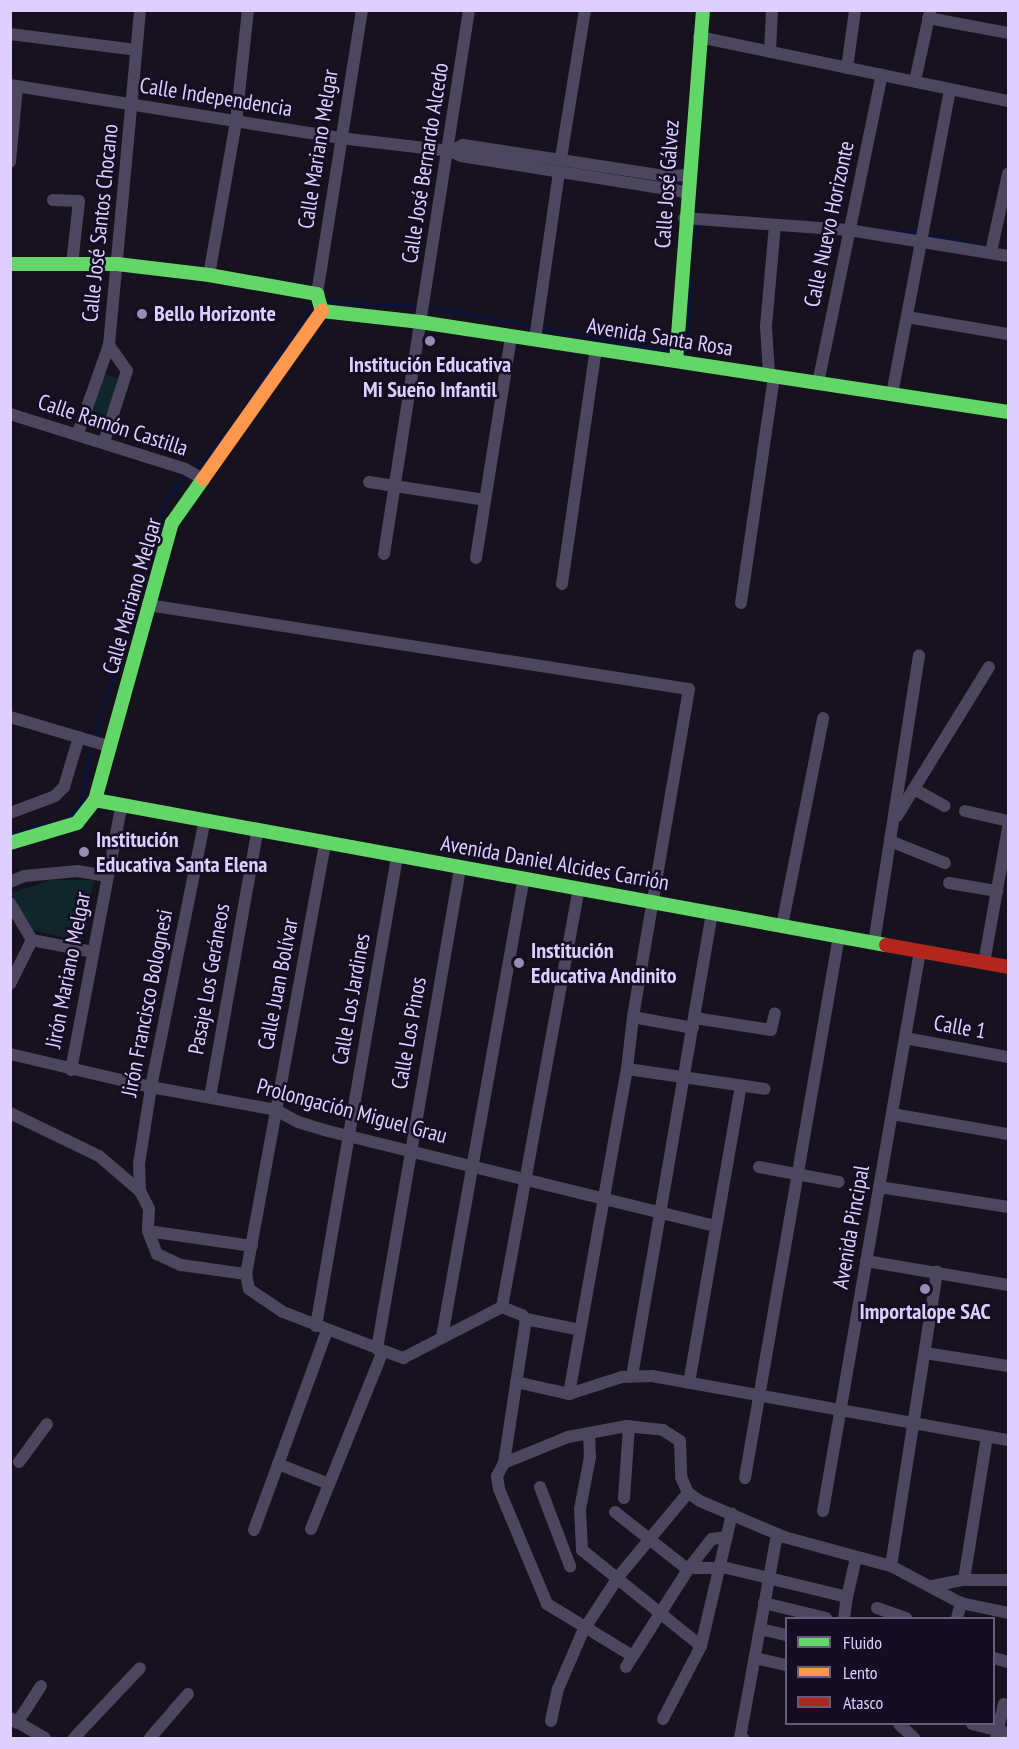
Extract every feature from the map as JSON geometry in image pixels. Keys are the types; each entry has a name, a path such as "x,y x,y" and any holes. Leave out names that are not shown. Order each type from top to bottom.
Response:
{"street":[{"name":"Calle José Santos Chocano","path":"78,434 109,345 140,10"},
{"path":"209,275 236,122 248,10"},
{"name":"Calle Mariano Melgar","path":"317,294 362,10"},
{"name":"Calle José Bernardo Alcedo","path":"384,554 420,322 450,151 469,10"},
{"path":"561,158 585,10"},
{"name":"Calle José Gálvez","path":"676,361 684,218 703,10"},
{"path":"770,52 772,10"},
{"path":"847,68 855,10"},
{"path":"915,81 929,14 1008,33"},
{"path":"10,34 136,50"},
{"path":"699,37 1008,100"},
{"name":"Calle Nuevo Horizonte","path":"818,383 882,75"},
{"path":"10,162 14,86"},
{"name":"Calle Independencia","path":"14,86 340,138 450,151 460,156 559,172 664,182 688,175"},
{"path":"892,394 950,89"},
{"name":"Calle Independencia","path":"450,151 463,145 561,158 664,182 687,192"},
{"path":"535,339 559,172"},
{"path":"991,252 1008,174"},
{"path":"53,200 79,201 72,264"},
{"path":"684,218 849,230 1008,256"},
{"path":"741,603 772,376 766,326 775,225"},
{"path":"10,264 117,264 209,275 317,294 322,311"},
{"name":"Calle Mariano Melgar","path":"10,843 77,823 94,800 111,747 172,523 201,478 322,311"},
{"name":"Avenida Santa Rosa","path":"322,311 420,322 1008,412"},
{"path":"907,317 1008,334"},
{"path":"476,558 511,336"},
{"path":"104,442 127,371 109,345"},
{"path":"562,584 596,349"},
{"name":"Calle Ramón Castilla","path":"10,414 185,469 201,478"},
{"path":"369,482 485,500"},
{"path":"148,605 688,689 650,902 627,1069 569,1394"},
{"path":"874,943 919,655"},
{"path":"893,823 989,667"},
{"path":"10,717 111,747"},
{"path":"782,926 823,718"},
{"path":"10,813 55,796 64,787 80,737"},
{"path":"914,789 945,806"},
{"name":"Avenida Daniel Alcides Carrión","path":"94,800 121,808 460,866 1008,968"},
{"name":"Jirón Mariano Melgar","path":"71,1070 121,808"},
{"path":"965,811 1008,821"},
{"name":"Jirón Francisco Bolognesi","path":"148,1231 149,1209 140,1191 139,1164 151,1087 204,823"},
{"path":"984,963 1008,828"},
{"name":"Pasaje Los Geráneos","path":"210,1097 257,832"},
{"path":"890,841 945,863"},
{"name":"Calle Juan Bolívar","path":"246,1274 325,844"},
{"name":"Calle Los Jardines","path":"254,1530 322,1328 349,1136 398,856"},
{"name":"Calle Los Pinos","path":"311,1529 380,1350 410,1148 460,866"},
{"path":"10,882 24,876 78,871 107,876"},
{"path":"442,1337 524,878"},
{"path":"949,883 997,891"},
{"path":"502,1307 579,889"},
{"path":"10,903 32,940 93,952"},
{"path":"632,1376 712,913"},
{"path":"745,1478 839,936"},
{"path":"10,984 32,940"},
{"name":"Avenida Pincipal","path":"823,1511 920,951"},
{"path":"633,1017 771,1030 775,1013"},
{"name":"Calle 1","path":"905,1038 1008,1057"},
{"name":"Prolongación Miguel Grau","path":"10,1054 151,1087 276,1110 298,1122 349,1136 410,1148 525,1176 659,1214 716,1226"},
{"path":"627,1069 765,1089"},
{"path":"689,1383 741,1086"},
{"path":"10,1113 99,1156 140,1191"},
{"path":"892,1114 1008,1134"},
{"path":"759,1167 839,1182"},
{"path":"879,1188 1008,1206"},
{"path":"252,1246 148,1231 157,1254 181,1264 246,1274 249,1289 260,1300 322,1328 380,1350 408,1357 502,1307"},
{"path":"866,1261 1008,1284"},
{"path":"891,1566 915,1426 937,1272"},
{"path":"502,1307 526,1318 580,1330"},
{"path":"526,1318 504,1463 497,1476 499,1489 547,1604 585,1627 628,1661 658,1611 712,1539 727,1537"},
{"path":"925,1353 1008,1366"},
{"path":"516,1382 569,1394 632,1376 689,1383 915,1426 1008,1440"},
{"path":"19,1462 47,1425"},
{"path":"504,1463 589,1433 629,1426 663,1430 675,1435 680,1441 681,1477 688,1493 777,1534 891,1566 962,1603 1008,1613"},
{"path":"624,1498 629,1426"},
{"path":"589,1433 590,1457 579,1538 582,1550 619,1576 701,1646"},
{"path":"964,1580 987,1437"},
{"path":"278,1464 329,1484"},
{"path":"540,1487 570,1566"},
{"path":"551,1721 569,1657 585,1627 619,1576 688,1493"},
{"path":"615,1512 689,1568 720,1568 847,1597"},
{"path":"663,1719 701,1646 732,1514"},
{"path":"743,1738 740,1738 777,1534"},
{"path":"844,1617 856,1558"},
{"path":"932,1586 964,1580 1008,1580"},
{"path":"764,1603 822,1617"},
{"path":"957,1617 962,1603"},
{"path":"877,1608 903,1617"},
{"path":"760,1629 785,1635"},
{"path":"755,1658 785,1665"},
{"path":"74,1738 140,1668"},
{"path":"41,1686 14,1720 45,1738"},
{"path":"150,1738 188,1694"},
{"path":"975,1725 1001,1734 1002,1704"},
{"path":"900,1725 914,1738"}],"green space":[{"path":"100,373 121,379 110,417 89,410"},
{"path":"52,880 94,880 81,941 32,930 11,893"}],"waterway":[{"path":"693,238 699,223"},
{"path":"862,227 918,233"},
{"path":"925,234 983,246"},
{"path":"683,354 686,354 691,275"},
{"path":"326,302 418,306"},
{"path":"246,405 310,306"},
{"path":"425,307 533,326"},
{"path":"542,328 671,351"},
{"path":"194,470 224,435"},
{"path":"95,735 138,594 144,555 166,501 186,475"},
{"path":"68,819 81,803 92,746"},
{"path":"10,833 47,824"}],"traffic: fast":[{"path":"676,361 703,10"},
{"path":"10,264 117,264 209,275 317,294 322,311"},
{"path":"322,311 420,322 1008,412"},
{"path":"10,843 77,823 95,800 172,523 203,479"},
{"path":"95,800 886,945"}],"traffic: slow":[{"path":"203,479 322,311"}],"traffic: jam":[{"path":"886,945 1008,967"}],"place":[{"name":"Bello Horizonte","path":"142,314"},
{"name":"Institución Educativa Mi Sueño Infantil","path":"430,341"},
{"name":"Institución Educativa Santa Elena","path":"84,852"},
{"name":"Institución Educativa Andinito","path":"519,963"},
{"name":"Importalope SAC","path":"925,1289"}]}
